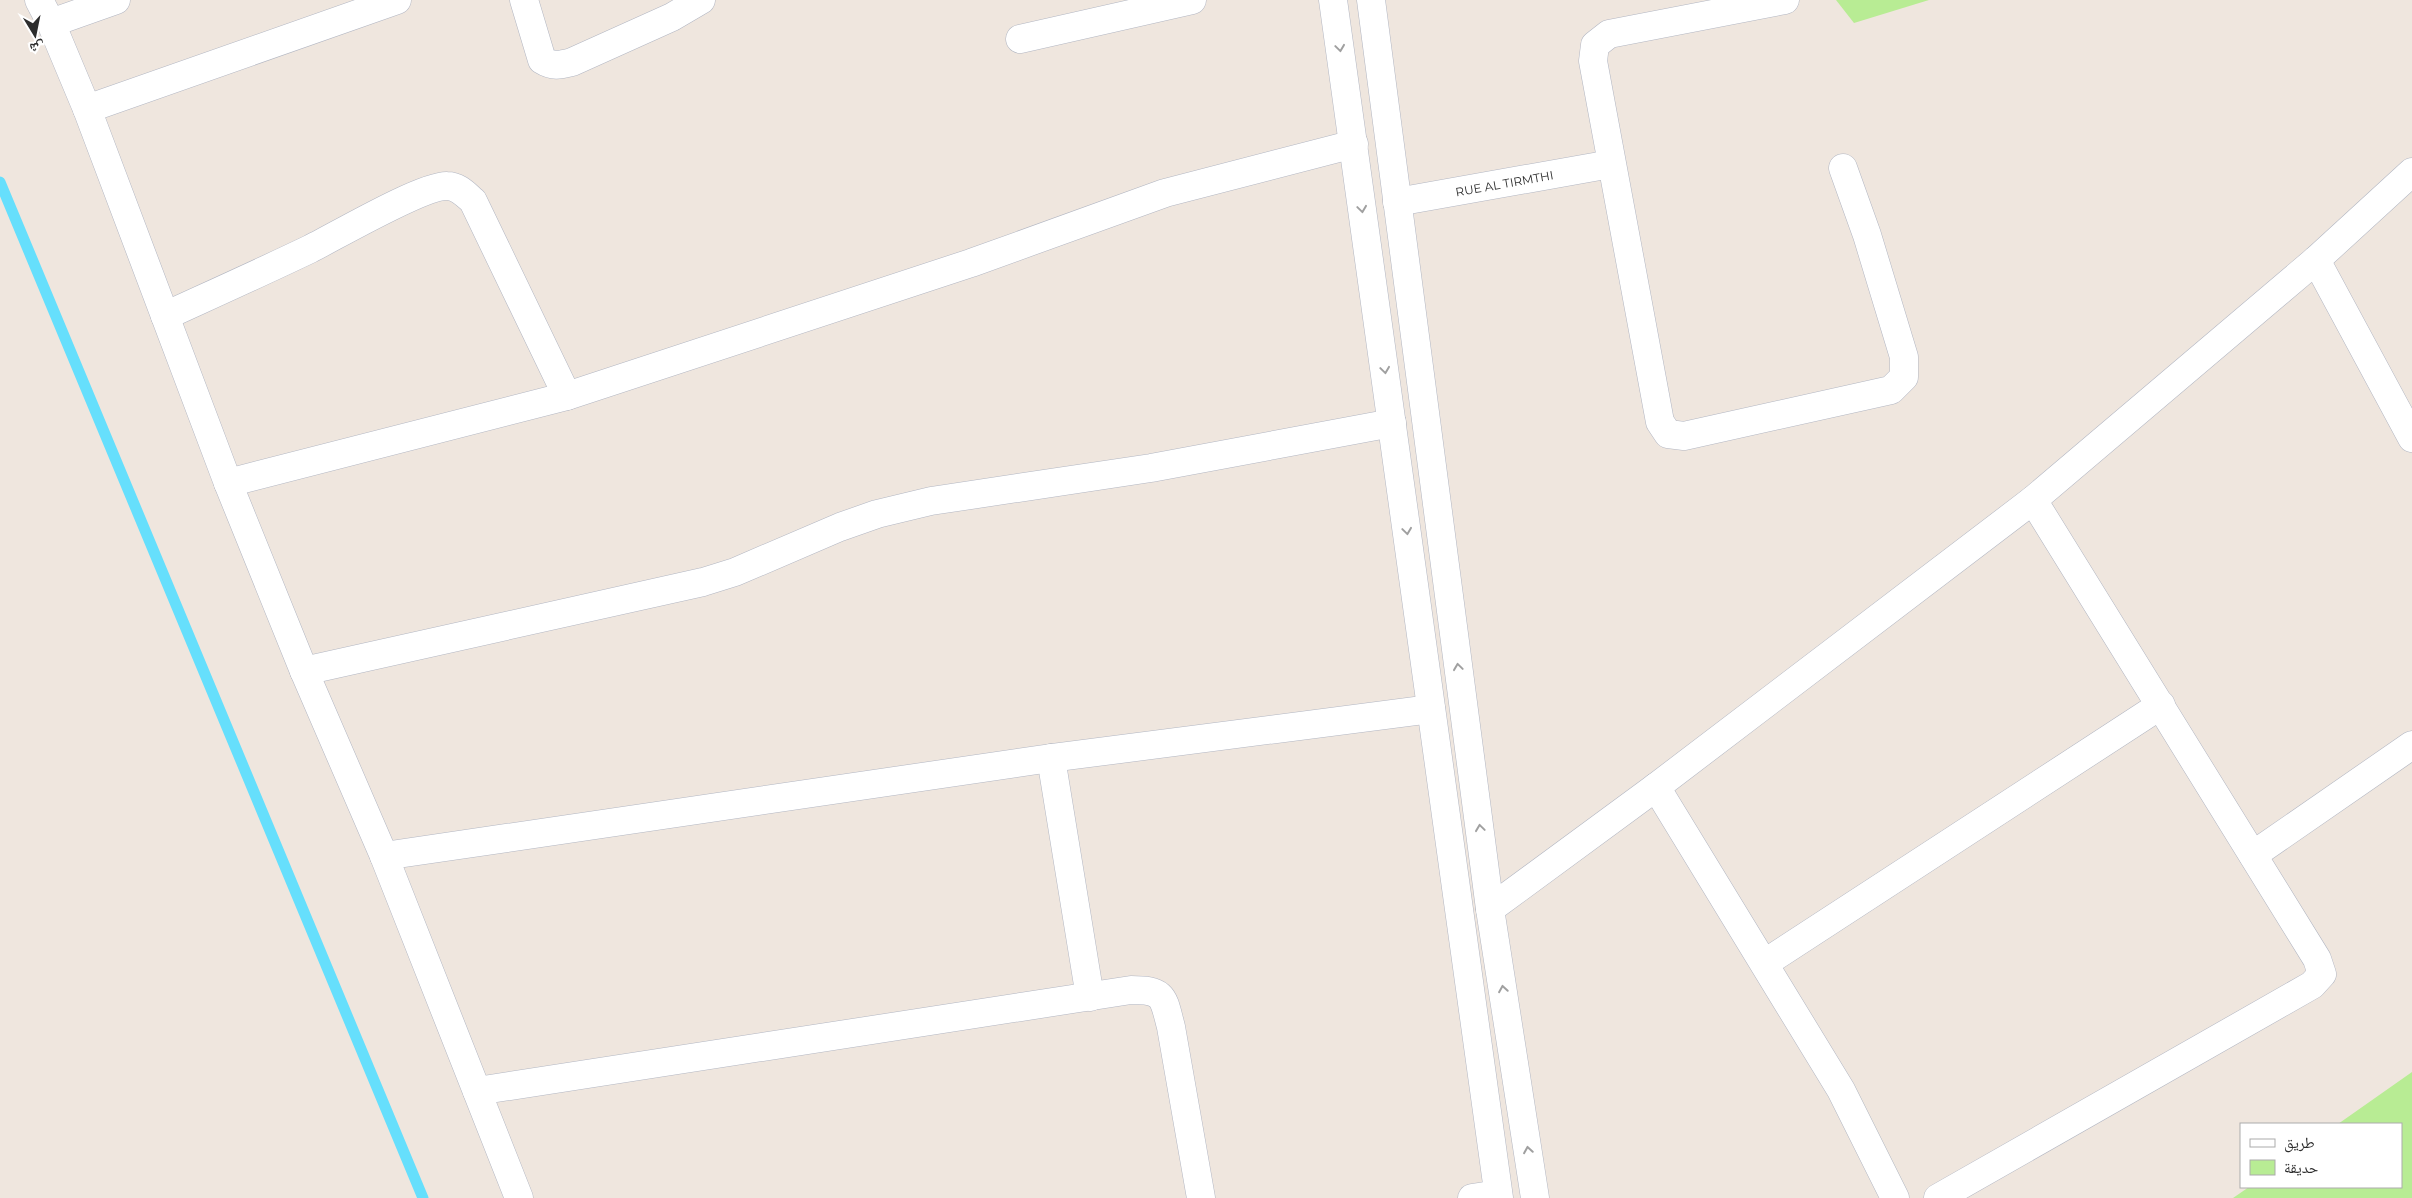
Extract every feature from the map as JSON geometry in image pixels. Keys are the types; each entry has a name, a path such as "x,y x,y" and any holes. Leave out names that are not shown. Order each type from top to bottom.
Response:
{"street":[{"path":"116,0 45,12 87,109 228,483 304,671 384,856 519,1198"},
{"path":"87,109 397,0"},
{"path":"524,0 542,60 550,65 559,65 572,62 672,17 701,0"},
{"path":"1020,39 1192,0"},
{"path":"1333,0 1499,1196 1472,1198"},
{"path":"1371,0 1490,909 1535,1198"},
{"path":"1785,0 1609,34 1595,45 1593,61 1611,164 1660,422 1668,434 1684,436 1891,390 1904,377 1904,357 1867,235 1843,168"},
{"path":"228,483 567,396 971,263 1165,193 1354,144"},
{"name":"RUE AL TIRMTHI","path":"1397,202 1611,164"},
{"path":"1490,909 1656,787 2033,500 2316,260 2412,172"},
{"path":"165,316 307,250 412,198 432,189 447,186 460,189 473,200 567,396"},
{"path":"2316,260 2412,438"},
{"path":"304,671 703,582 735,572 849,524 877,514 922,503 1150,468 1392,422"},
{"path":"1938,1198 2312,985 2322,974 2317,959 2033,500"},
{"path":"1765,963 2161,705"},
{"path":"384,856 1051,758 1431,709"},
{"path":"2253,855 2412,746"},
{"path":"1051,758 1090,997"},
{"path":"1656,787 1841,1090 1895,1198"},
{"path":"477,1091 1131,990 1151,990 1160,995 1164,1002 1171,1028 1201,1198"}],"green space":[{"path":"1836,0 1929,0 1854,23"},
{"path":"2412,1072 2412,1198 2233,1198 2248,1188 2402,1188 2402,1123 2339,1123"}],"waterway":[{"path":"0,182 423,1198"}]}
